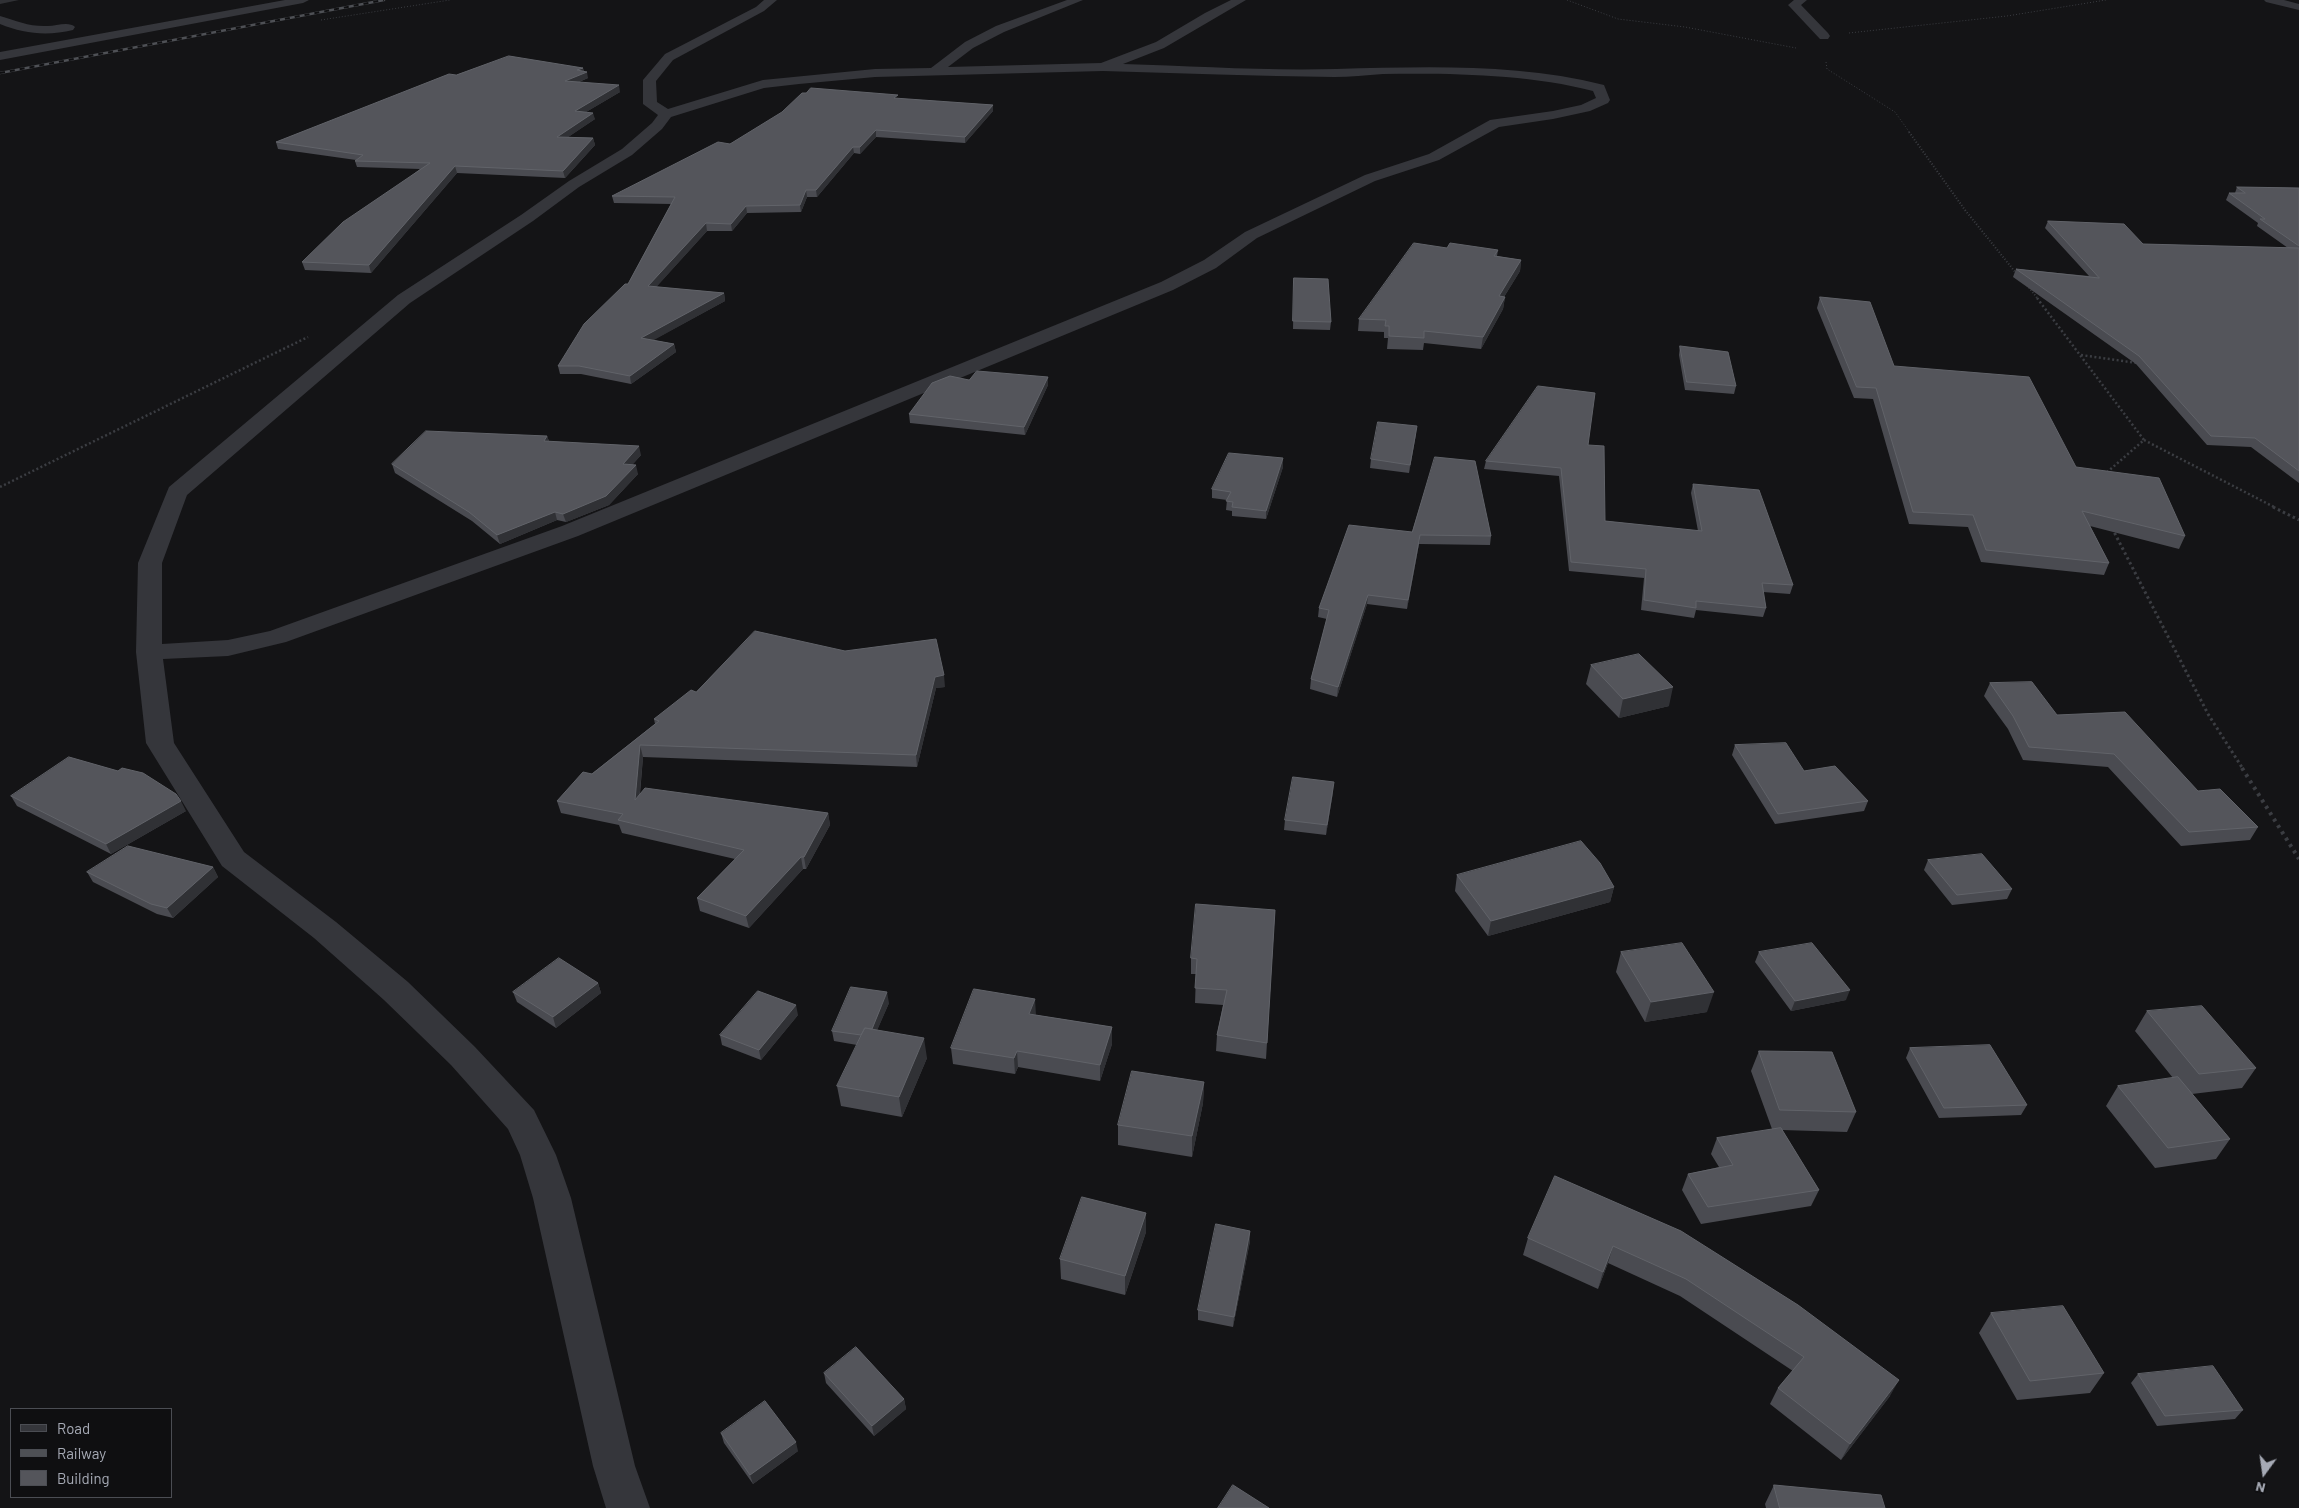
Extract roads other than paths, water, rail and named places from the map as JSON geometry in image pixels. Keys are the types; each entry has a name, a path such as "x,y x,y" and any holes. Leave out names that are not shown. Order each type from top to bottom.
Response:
{"street":[{"path":"0,56 304,0"},
{"path":"666,114 650,104 649,80 669,57 760,9 771,0"},
{"path":"935,71 969,45 1000,29 1077,0"},
{"path":"1103,67 1160,45 1209,15 1240,0"},
{"path":"1780,0 1797,3 1824,36"},
{"path":"2270,0 2299,7"},
{"path":"0,20 21,29 34,31 84,24"},
{"path":"149,652 228,648 277,637 570,531 1167,286 1210,264 1251,235 1370,178 1434,157 1495,124 1585,108 1603,100 1599,88 1564,78 1517,74 1375,69 1336,73 1103,67 875,73 763,84 666,114 658,126 627,152 574,184 527,218 404,298 177,492 150,563 149,652 160,743 233,859 325,930 396,991 463,1056 521,1120 538,1155 552,1198 614,1466 628,1508"}],"railway":[{"path":"0,73 384,0"}]}
